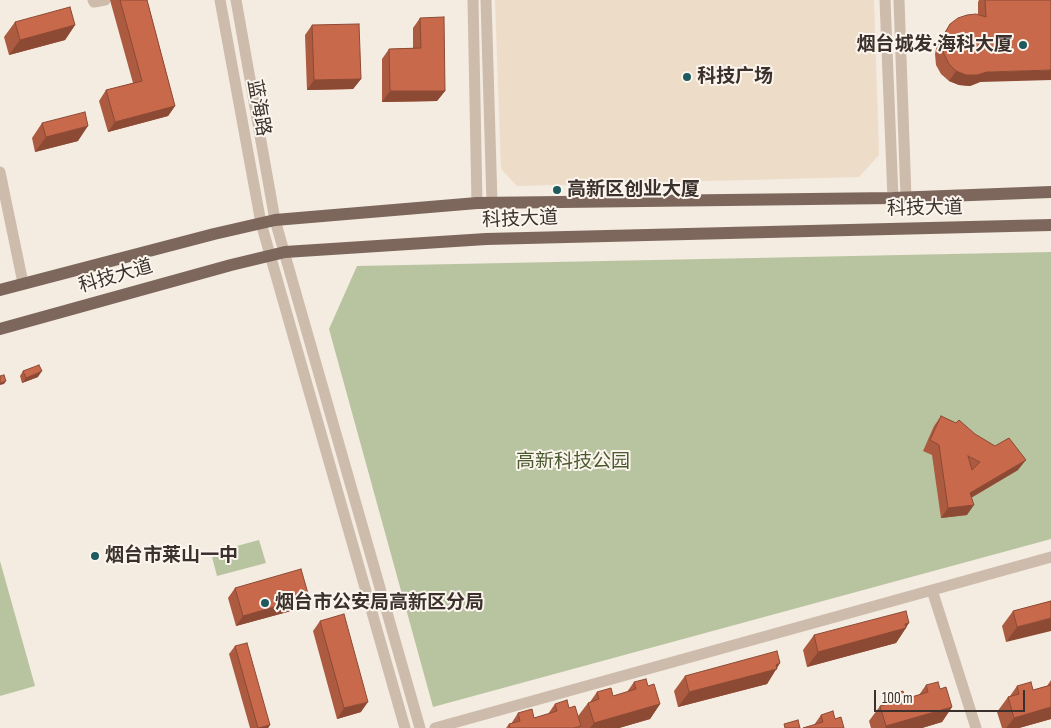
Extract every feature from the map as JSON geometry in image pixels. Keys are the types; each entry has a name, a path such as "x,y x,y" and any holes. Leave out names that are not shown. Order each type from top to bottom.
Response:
{"main road":[{"name":"科技大道","path":"0,290 275,220 477,203 906,198 1051,192"},
{"name":"科技大道","path":"0,329 285,252 486,239 1051,225"}],"street":[{"path":"93,0 94,2 105,0"},
{"name":"蓝海路","path":"220,0 261,223 405,728"},
{"name":"蓝海路","path":"236,0 275,220 420,728"},
{"path":"473,0 477,203"},
{"path":"486,0 492,204"},
{"path":"885,0 893,198"},
{"path":"898,0 906,198"},
{"path":"0,172 23,283"},
{"path":"435,728 1051,556"},
{"path":"932,590 976,728"}],"green space":[{"name":"高新科技公园","path":"1051,252 1051,539 433,707 329,329 357,266"},
{"path":"259,540 266,563 217,576 211,553"},
{"path":"0,561 35,686 0,696"}],"shaded area":[{"name":"科技广场","path":"495,0 874,0 879,155 859,177 517,186 501,169"}],"building":[{"path":"120,0 147,0 175,106 115,122 106,90 142,81"},
{"name":"烟台城发·海科大厦","path":"985,0 1051,0 1051,70 987,72 977,75 966,75 956,71 949,64 942,44 950,24 958,18 967,15 976,14 986,17"},
{"path":"70,7 75,25 20,40 15,22"},
{"path":"444,17 445,91 390,91 389,49 421,48 420,18"},
{"path":"359,24 361,79 314,80 312,25"},
{"path":"85,112 88,126 46,137 42,123"},
{"path":"39,365 42,371 26,378 23,371"},
{"path":"4,375 6,381 0,383 0,376"},
{"path":"941,416 956,423 959,420 975,434 995,446 1009,438 1026,460 970,493 974,505 948,508 939,445 930,440","holes":["968,456 980,462 972,470"]},
{"name":"烟台市公安局高新区分局","path":"301,569 309,597 243,616 235,588"},
{"path":"1051,601 1051,618 1017,627 1013,611"},
{"path":"906,611 909,623 905,624 906,628 818,652 814,635"},
{"path":"344,614 368,702 344,708 320,621"},
{"path":"247,643 270,725 258,728 235,646"},
{"path":"777,651 780,663 776,665 777,669 689,692 685,676"},
{"path":"646,679 648,686 654,684 660,704 594,723 588,703 599,699 597,692 611,688 613,696 636,689 634,682"},
{"path":"938,682 940,689 946,687 952,707 886,726 880,706 891,703 889,695 903,691 905,699 928,692 926,685"},
{"path":"1031,682 1033,690 1051,685 1051,707 1014,718 1008,697 1019,694 1017,686"},
{"path":"567,700 569,708 575,706 581,726 574,728 510,728 509,724 520,721 518,713 532,709 534,718 557,711 555,704"},
{"path":"833,711 835,719 841,717 844,728 803,728 823,722 821,715"},
{"path":"798,720 800,728 785,728 784,724"}],"place":[{"name":"烟台城发·海科大厦","path":"1023,45"},
{"name":"科技广场","path":"687,77"},
{"name":"高新区创业大厦","path":"557,190"},
{"name":"烟台市莱山一中","path":"95,556"},
{"name":"烟台市公安局高新区分局","path":"265,603"}]}
